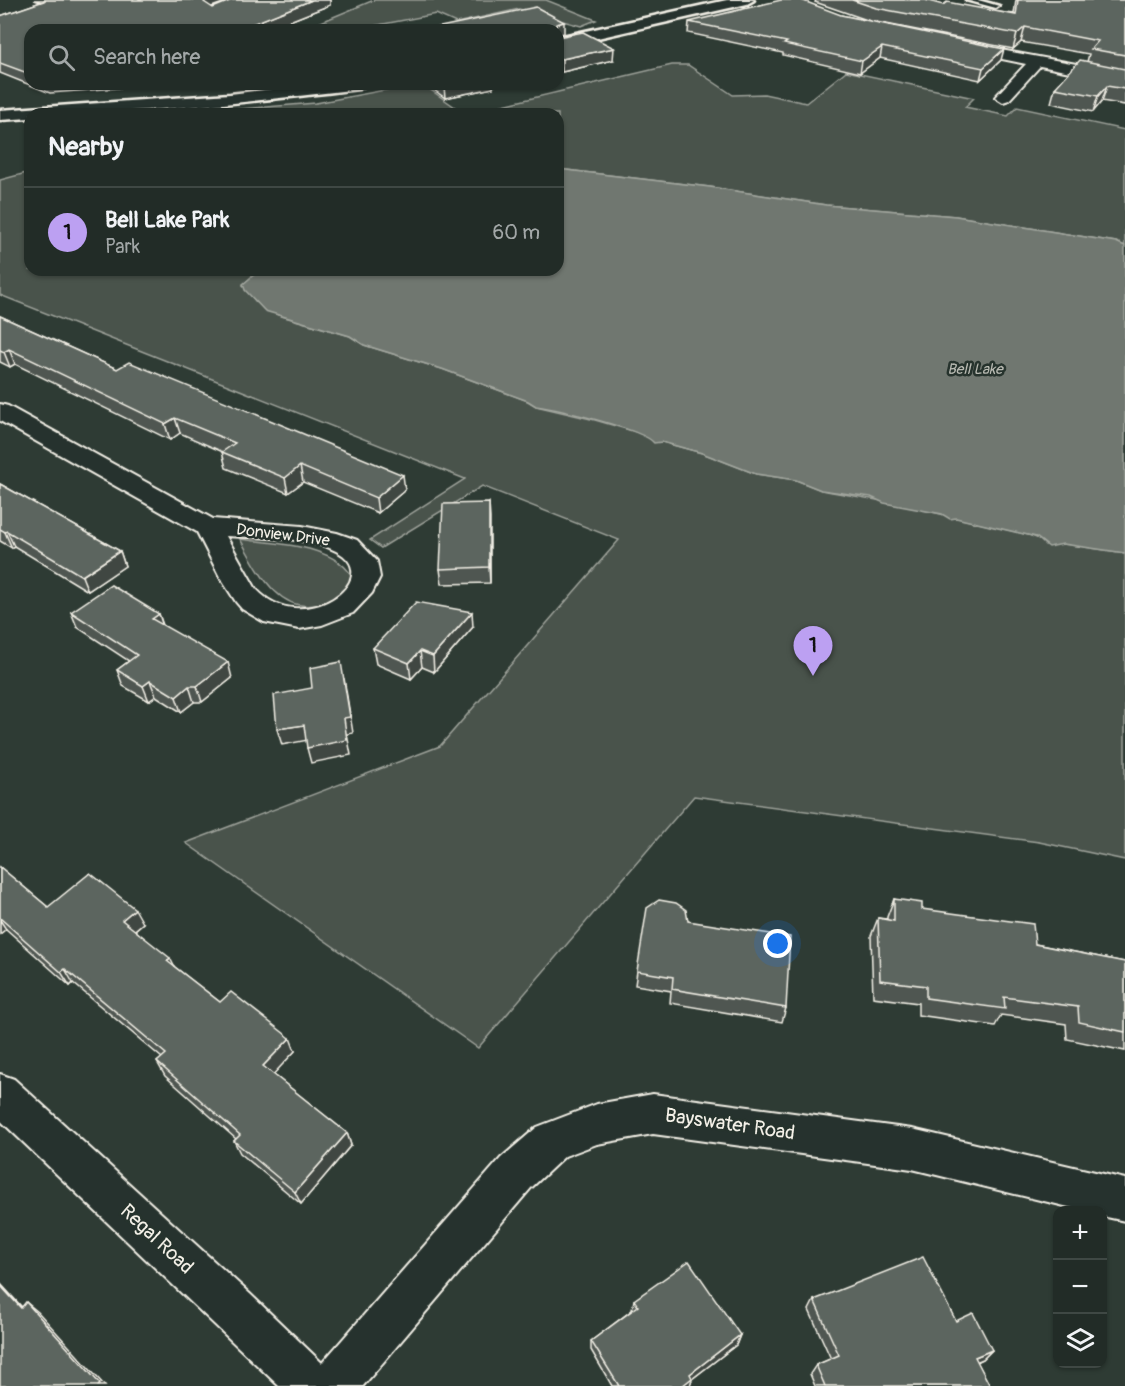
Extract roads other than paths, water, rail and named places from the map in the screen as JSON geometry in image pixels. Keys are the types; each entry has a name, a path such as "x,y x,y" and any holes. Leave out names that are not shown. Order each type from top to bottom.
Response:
{"street":[{"path":"564,41 747,0"},
{"path":"955,45 1125,78"},
{"path":"1003,97 1036,61"},
{"path":"100,108 272,96 316,90"},
{"path":"0,115 24,113"},
{"name":"Donview Drive","path":"0,411 208,527 248,529 320,538 347,545 360,555 366,571 363,586 354,600 323,616 306,620 266,612 251,600 222,555 208,527"},
{"name":"Regal Road","path":"0,1093 234,1310 312,1386"},
{"name":"Bayswater Road","path":"333,1386 516,1173 551,1141 597,1124 653,1114 912,1149 1125,1200"}],"lane":[{"path":"969,0 996,6"}],"water":[{"name":"Bell Lake","path":"564,170 710,187 826,205 956,216 1116,242 1125,246 1125,553 1063,544 1049,547 1036,537 956,518 950,519 942,514 884,503 871,497 821,490 796,480 756,474 702,453 662,442 654,443 617,426 580,415 536,406 442,369 364,345 350,336 265,311 245,290 243,284 253,276 564,276"}],"place":[{"name":"Bell Lake Park","path":"813,676"}]}
